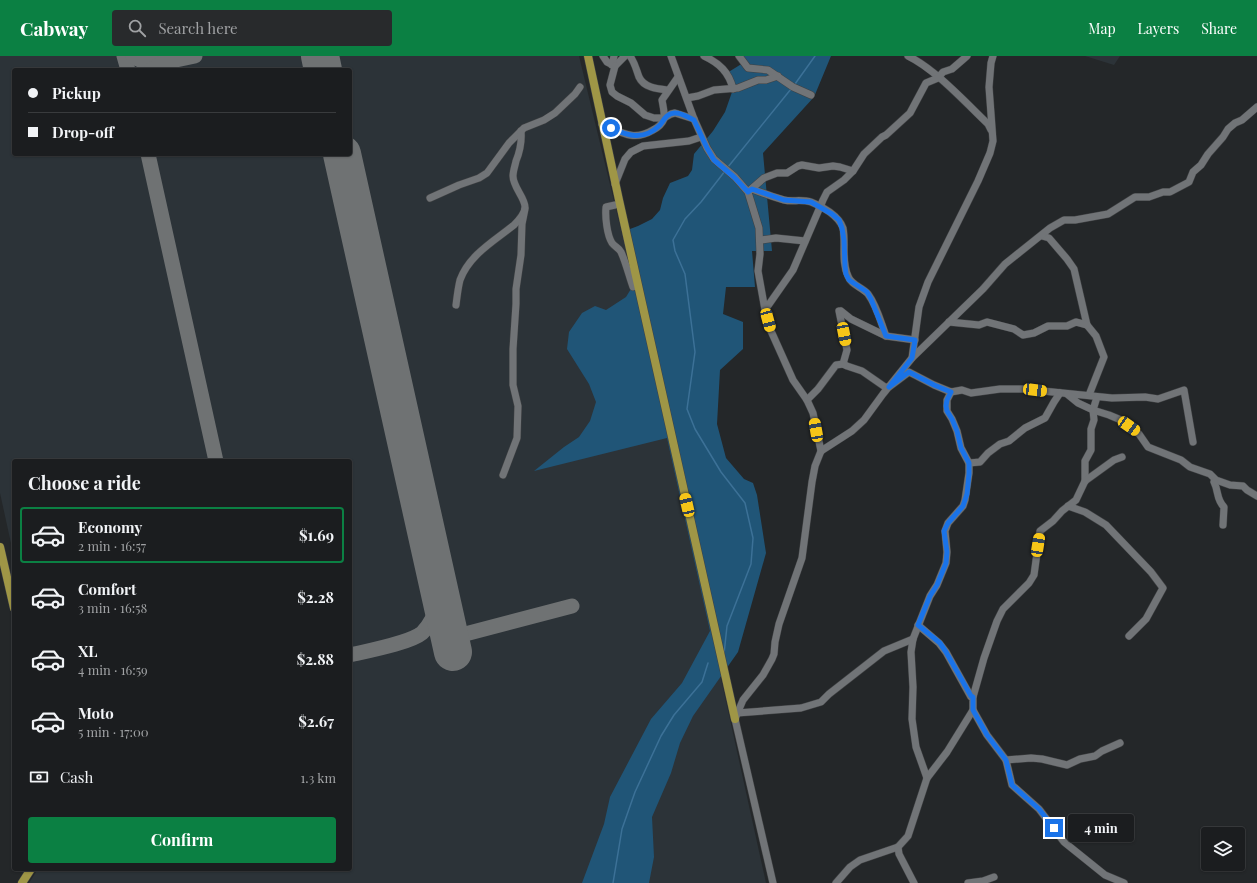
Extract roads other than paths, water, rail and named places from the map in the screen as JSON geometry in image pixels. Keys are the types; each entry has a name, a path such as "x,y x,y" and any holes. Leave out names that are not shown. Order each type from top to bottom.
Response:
{"main road":[{"path":"588,56 615,184 736,716"},
{"path":"1,552 12,599"},
{"path":"22,883 30,871"}],"street":[{"path":"603,56 607,62 614,66"},
{"path":"614,56 614,66 610,85 612,92 631,102 645,114 654,118 664,118"},
{"path":"614,66 625,56"},
{"path":"630,56 634,62 640,79 643,82 654,88 668,90"},
{"path":"671,56 701,137 714,160 750,191 784,200 811,202 832,214 839,220 844,240 846,274 849,280 867,292 886,336"},
{"path":"704,56 717,63 724,69 733,89"},
{"path":"739,56 748,68 768,70 793,87 811,95"},
{"path":"908,56 920,62 988,124 993,141 990,153 978,181 928,282 919,307 912,358"},
{"path":"765,310 793,270 827,192 844,180 853,171 864,154 910,113 926,83 938,78 943,72 952,69 967,56"},
{"path":"991,132 989,87 993,56"},
{"path":"687,98 698,96 714,90 738,88 758,80 766,80 778,76"},
{"path":"664,118 662,100 678,77"},
{"path":"430,198 479,178 487,173 509,143 524,128 555,114 580,87"},
{"path":"821,451 852,431 864,420 912,358 983,289 1005,264 1026,246 1042,236 1050,228 1064,220 1076,220 1108,214 1135,197 1170,192 1189,182 1193,172 1201,165 1228,129 1235,123 1242,120 1257,107"},
{"path":"602,124 629,135 637,136 646,134 655,129 664,118 671,114 675,113 694,120"},
{"path":"503,475 517,438 518,406 513,385 513,349 516,289 521,255 522,224 525,209 524,202 514,184 513,175 522,139 521,131"},
{"path":"615,184 625,159 631,152 643,146 689,141 701,137"},
{"path":"750,191 764,178 777,173 787,173 802,165 819,168 840,166 853,171"},
{"path":"750,191 761,240 758,271 765,310 771,331 784,363 793,380 807,400 813,413 821,451 815,466 812,482 802,558 779,624 774,654 762,675 743,700 736,716 773,883"},
{"path":"615,205 606,207 606,222 610,238 614,245 620,250 633,287"},
{"path":"456,305 460,282 468,264 476,255 514,225 519,220 525,209"},
{"path":"1042,236 1048,238 1074,269 1087,325 1096,336 1104,357 1089,395"},
{"path":"761,240 776,238 805,241"},
{"path":"843,364 847,350 840,311 851,319 886,336 915,340"},
{"path":"949,322 979,325 987,322 1014,329 1023,335 1034,333 1048,326 1067,326 1076,322 1087,325"},
{"path":"807,400 825,380 836,364 843,364 862,371 885,387 889,387 909,372 951,392 962,390 971,393 1000,389 1023,389 1112,398 1145,397 1158,399 1184,390 1193,442"},
{"path":"927,778 916,747 912,719 913,687 911,652 918,625 946,563 947,552 944,531 948,523 963,506 969,474 969,463 961,448 952,419 947,411 947,400 951,392"},
{"path":"1064,394 1093,410 1121,420 1139,434 1148,447 1181,460 1190,467 1210,474 1216,480 1230,485 1243,486 1257,496"},
{"path":"969,463 980,462 988,453 1000,444 1009,441 1025,428 1045,418 1054,402 1064,394"},
{"path":"1097,396 1093,410 1094,420 1090,438 1092,443 1091,450 1085,461 1085,481 1076,500 1040,532 1034,575 1029,583 1003,609 997,621 990,639 973,697 973,710 987,735 1006,760 1012,785 1039,809 1064,842 1105,875 1124,883"},
{"path":"1085,481 1114,460 1122,457"},
{"path":"1214,482 1217,488 1218,501 1224,508 1223,525"},
{"path":"1068,506 1085,512 1106,526 1151,572 1163,588 1146,619 1129,636"},
{"path":"918,625 940,643 973,697"},
{"path":"736,716 801,708 821,702 884,651 913,640"},
{"path":"836,883 850,867 860,860 898,847 908,836 927,778 947,752 973,710"},
{"path":"1006,760 1014,758 1031,758 1067,765 1080,759 1095,756 1102,751 1120,743"},
{"path":"898,847 899,854 914,883"},
{"path":"968,883 983,881 994,877"}],"waterway":[{"path":"795,84 815,56"},
{"path":"728,167 791,89"},
{"path":"724,654 727,626 751,564 753,538 745,503 721,472 695,429 687,409 695,352 685,274 675,251 673,240 685,219 701,202 725,171"},
{"path":"613,883 622,829 635,792 661,736 674,715 702,682 708,663"}]}
